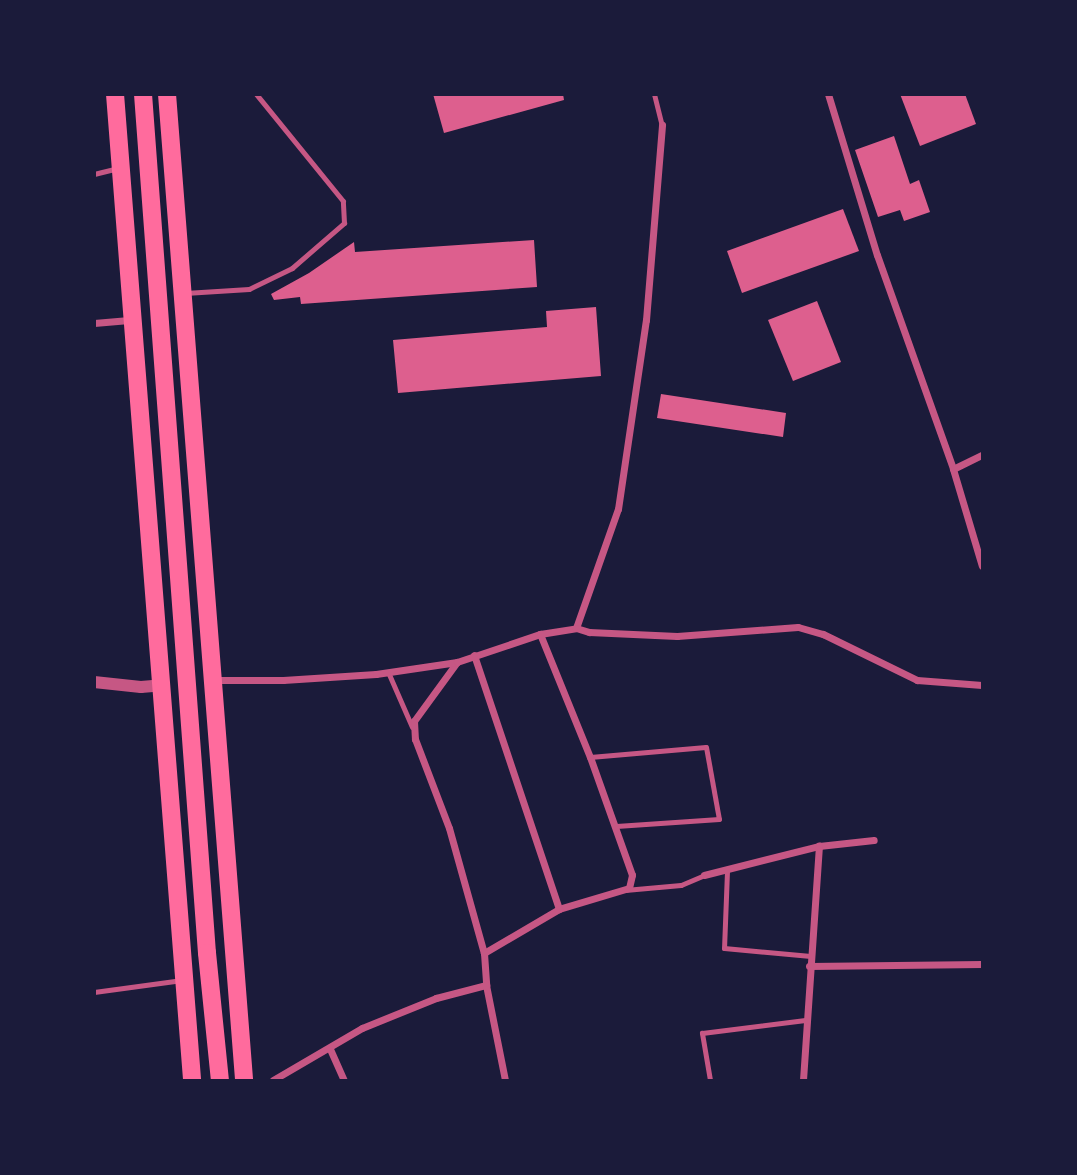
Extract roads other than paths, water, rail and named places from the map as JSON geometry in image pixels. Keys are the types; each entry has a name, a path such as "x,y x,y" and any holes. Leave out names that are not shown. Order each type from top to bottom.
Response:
{"highway":[{"path":"115,94 192,1080"},
{"path":"143,94 208,967 219,1080"},
{"path":"167,94 244,1080"}],"street":[{"path":"828,94 877,255 953,470 982,566"},
{"path":"576,628 618,509 646,320 662,125"},
{"path":"94,323 133,320"},
{"path":"953,470 982,455"},
{"path":"212,680 283,680 388,672 457,662 540,634 576,628 589,632 677,636 799,627 822,634 917,680 982,685"},
{"path":"484,953 559,909 629,888 632,875 616,825 540,634"},
{"path":"474,655 559,909"},
{"path":"457,662 414,721 415,732 422,762 449,828 484,953 486,985 505,1080"},
{"path":"94,682 141,687 162,685"},
{"path":"704,876 819,846 874,840"},
{"path":"803,1080 819,846"},
{"path":"809,966 982,964"},
{"path":"273,1080 362,1028 453,992 486,985"},
{"path":"330,1049 344,1080"}],"lane":[{"path":"182,293 249,289 292,268 344,223 343,201 256,94"},
{"path":"654,94 662,125"},
{"path":"94,174 121,168"},
{"path":"388,672 415,732"},
{"path":"590,757 706,747 719,819 616,825"},
{"path":"727,872 724,948 811,956"},
{"path":"623,890 681,885 704,876"},
{"path":"94,992 184,980"},
{"path":"710,1080 702,1033 805,1020"}]}
